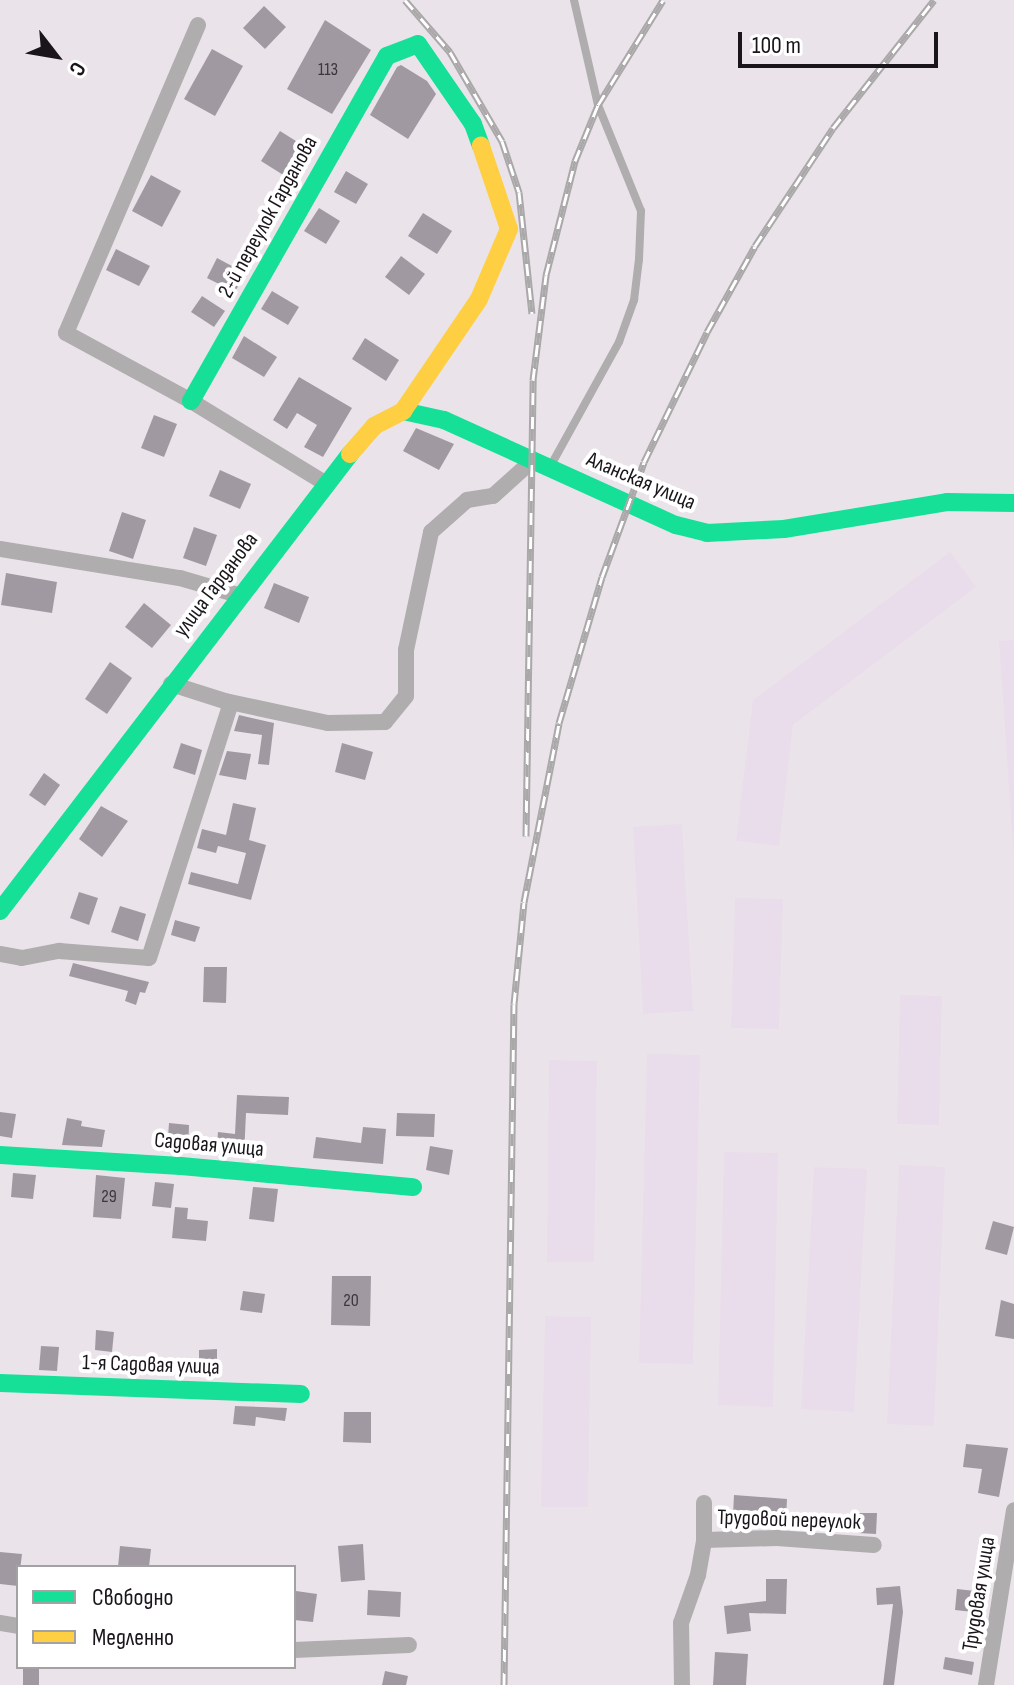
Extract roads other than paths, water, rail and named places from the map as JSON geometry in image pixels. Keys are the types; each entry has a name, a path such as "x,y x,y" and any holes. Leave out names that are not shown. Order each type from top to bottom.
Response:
{"street":[{"path":"198,25 66,333 191,401 325,483"},
{"name":"улица Гарданова","path":"0,911 325,483 374,426 403,411 479,299 509,229 473,124 418,44 387,56"},
{"name":"2-й переулок Гарданова","path":"191,401 387,56"},
{"name":"Аланская улица","path":"403,411 444,420 676,525 707,533 784,529 947,502 1014,503"},
{"path":"225,701 328,723 385,722 406,696 406,650 431,532 467,500 493,496 542,463"},
{"path":"0,549 180,578 238,595"},
{"path":"0,954 22,958 59,951 149,958 231,703 171,684"},
{"name":"Садовая улица","path":"0,1155 181,1166 413,1187"},
{"name":"1-я Садовая улица","path":"0,1383 301,1394"},
{"name":"Трудовой переулок","path":"682,1685 681,1623 698,1575 704,1540 704,1503"},
{"name":"Трудовая улица","path":"986,1685 1014,1510"},
{"name":"Трудовой переулок","path":"704,1540 777,1538 874,1545"},
{"path":"296,1650 409,1645"}],"lane":[{"path":"542,463 619,342 634,300 639,259 641,211 598,105 574,0"}],"railway":[{"path":"405,0 450,52 502,141 519,192 532,313"},
{"path":"526,836 533,380 546,275 575,161 598,105 663,0"},
{"path":"504,1685 514,1004 524,902 559,723 602,577 644,462 707,332 755,246 833,128 934,0"}]}
